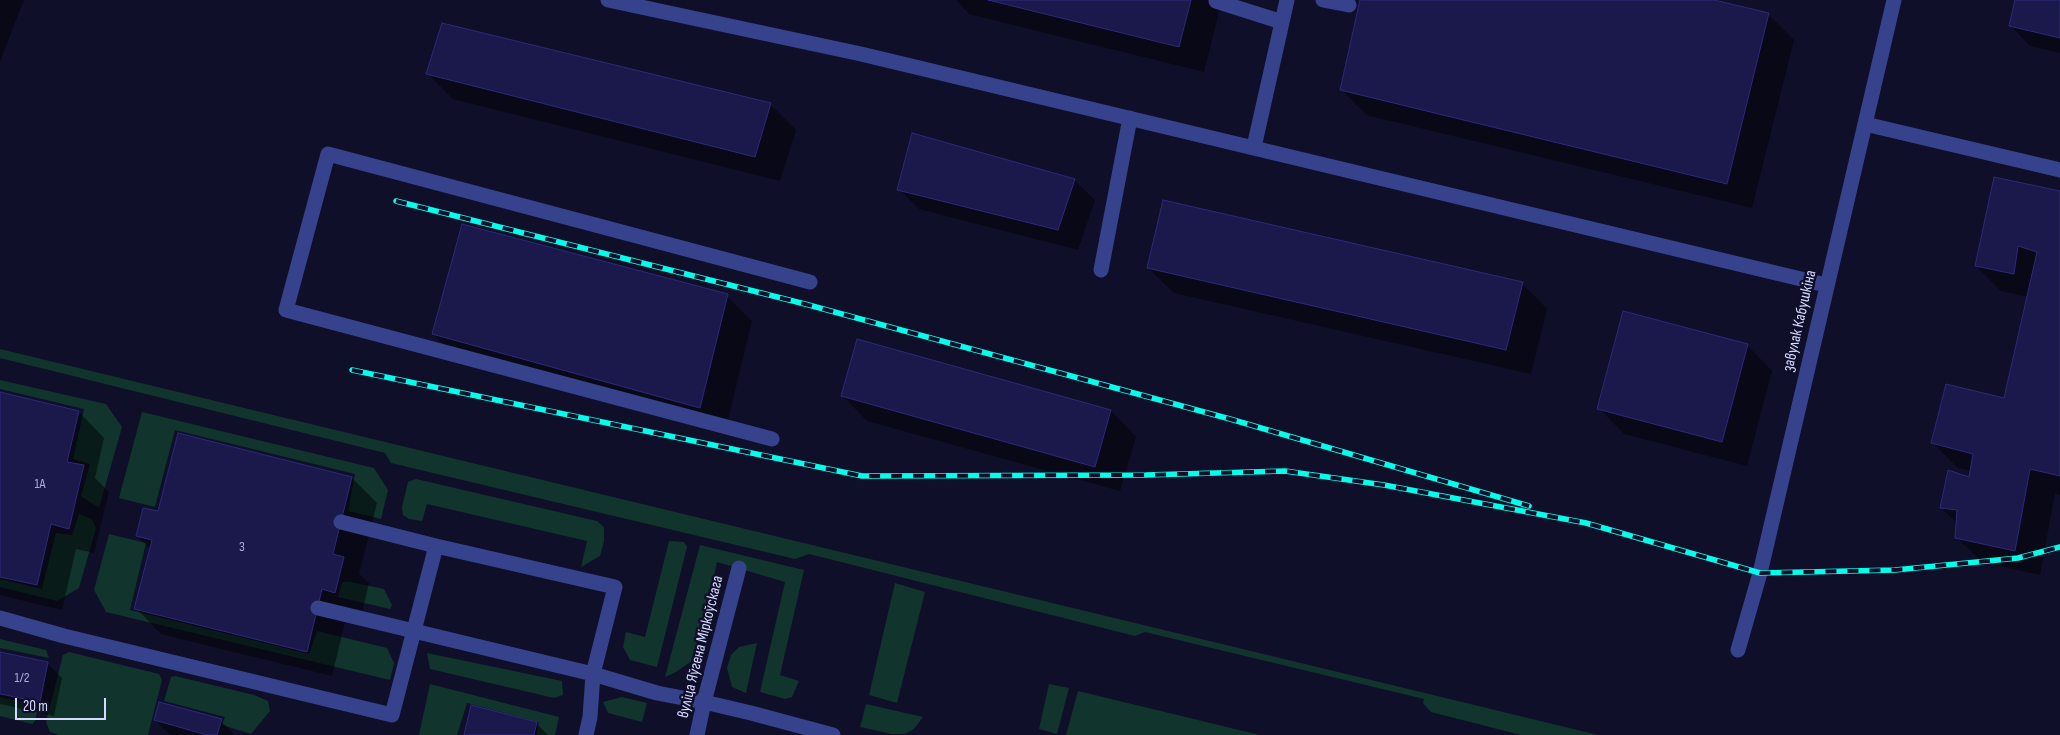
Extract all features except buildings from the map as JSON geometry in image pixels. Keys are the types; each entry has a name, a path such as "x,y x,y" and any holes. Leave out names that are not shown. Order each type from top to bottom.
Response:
{"street":[{"path":"608,0 861,54 1826,285"},
{"path":"1254,147 1287,0"},
{"path":"1323,0 1349,5"},
{"name":"завулак Кабушкіна","path":"1738,650 1760,574 1894,0"},
{"path":"1216,1 1282,22"},
{"path":"1101,270 1130,118"},
{"path":"1865,124 2060,170"},
{"path":"772,439 286,310 328,154 810,282"},
{"path":"341,522 615,587 592,674 590,717 586,735"},
{"path":"0,618 64,636 392,715 436,546"},
{"name":"вуліца Яўгена Міркоўскага","path":"697,735 740,568"},
{"path":"318,608 592,674 657,693 704,702 817,733 833,735"}],"green space":[{"path":"0,349 1598,735 1521,735 1431,712 1423,703 1424,699 1145,632 1135,636 809,554 795,559 391,463 385,453 0,358"},
{"path":"0,380 106,404 122,427 99,508 81,496 90,464 73,459 84,409 0,389"},
{"path":"142,412 374,468 388,490 381,519 348,511 355,474 175,430 155,507 119,498"},
{"path":"416,479 597,521 604,527 604,541 600,556 581,567 587,541 427,504 422,521 409,519 403,515 402,507 408,482"},
{"path":"79,514 92,519 96,528 79,588 57,601 0,587 0,579 42,589 56,533 72,535"},
{"path":"109,534 146,543 130,610 309,654 317,631 387,648 394,663 390,680 106,612 94,590"},
{"path":"669,541 684,542 687,547 657,667 630,660 623,647 626,632 645,637"},
{"path":"700,545 804,570 780,675 799,681 792,697 785,699 760,692 785,582 717,562 696,658 665,677"},
{"path":"342,582 384,589 392,605 390,609 338,597"},
{"path":"895,583 925,592 897,703 869,695"},
{"path":"0,639 46,650 49,658 0,648"},
{"path":"757,643 746,693 732,687 727,668 731,655 739,647"},
{"path":"69,652 159,674 162,680 148,735 59,735 50,732 46,722 63,655"},
{"path":"427,653 562,681 563,695 554,698 430,669"},
{"path":"175,676 254,695 268,701 270,711 251,734 222,725 225,717 164,701 171,677"},
{"path":"430,684 559,717 555,735 536,735 539,722 467,703 457,735 419,735"},
{"path":"1049,684 1069,688 1057,734 1039,729"},
{"path":"1078,691 1260,735 1066,735"},
{"path":"0,697 38,706 35,721 32,724 0,716"},
{"path":"622,697 647,703 642,722 608,713 603,702"},
{"path":"866,704 923,717 914,729 905,734 892,734 860,727"}],"railway":[{"path":"396,201 805,304 1230,419 1529,506"},
{"path":"352,370 862,476 1146,475 1285,471 1384,485 1586,523 1760,573 1895,570 2018,558 2060,547"}]}
